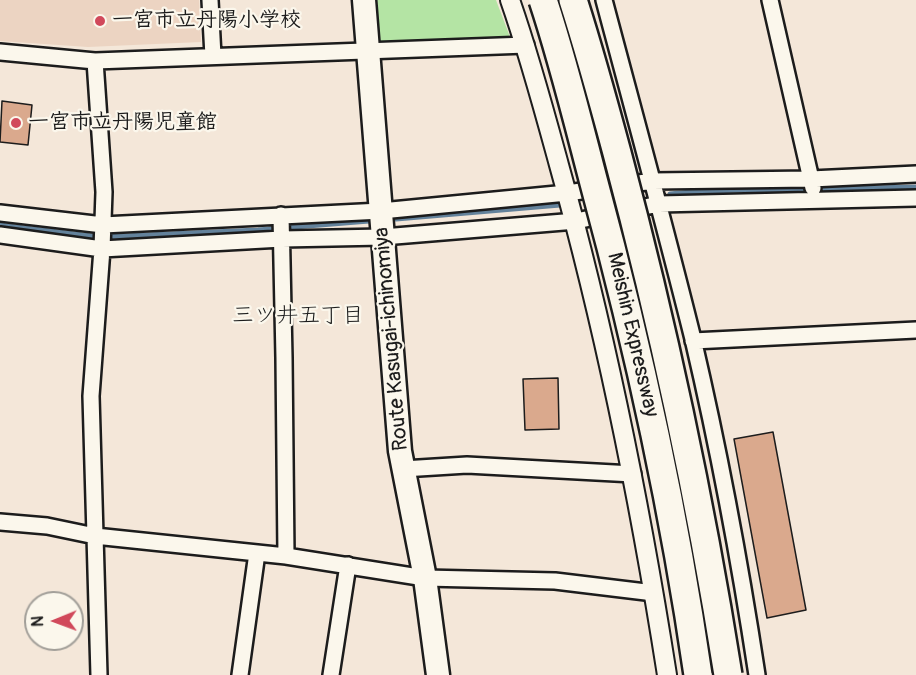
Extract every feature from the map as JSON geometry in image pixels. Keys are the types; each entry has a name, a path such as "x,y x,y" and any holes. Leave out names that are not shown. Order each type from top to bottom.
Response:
{"highway":[{"name":"Meishin Expressway","path":"543,0 616,263 657,443 687,595 698,675"},
{"name":"Meishin Expressway","path":"573,0 645,258 686,438 728,675"}],"main road":[{"name":"Route Kasugai-ichinomiya","path":"364,0 400,451 425,578 438,675"}],"street":[{"path":"210,0 213,56"},
{"path":"510,0 526,45 576,221 599,316 633,474 667,675"},
{"path":"604,0 693,341 740,564 757,675"},
{"path":"770,0 815,199"},
{"path":"0,52 95,61 526,45"},
{"path":"95,61 104,192 91,396 99,675"},
{"path":"0,213 103,225 381,211 567,193 653,181 916,174"},
{"path":"0,235 102,249 282,239 383,237 576,221 659,204 916,198"},
{"path":"280,215 286,556"},
{"path":"693,341 916,330"},
{"path":"403,469 467,465 633,474"},
{"path":"0,522 47,526 95,536 286,556 425,578 555,581 654,593"},
{"path":"240,675 257,553"},
{"path":"331,675 348,565"}],"shaded area":[{"name":"一宮市立丹陽小学校","path":"0,0 199,0 201,42 88,47 0,41"}],"green space":[{"path":"375,0 496,0 510,37 378,42"}],"building":[{"path":"2,101 32,105 28,145 0,142"},
{"path":"558,378 559,429 525,430 523,379"},
{"path":"773,432 806,610 767,618 734,439"}],"waterway":[{"path":"825,189 916,187"},
{"path":"670,194 701,191 802,189"},
{"path":"396,219 560,205"},
{"path":"0,225 100,237 258,230 369,221"}],"place":[{"name":"一宮市立丹陽小学校","path":"100,21"},
{"name":"一宮市立丹陽児童館","path":"16,123"}],"district":[{"name":"三ツ井五丁目","path":"298,316"}]}
